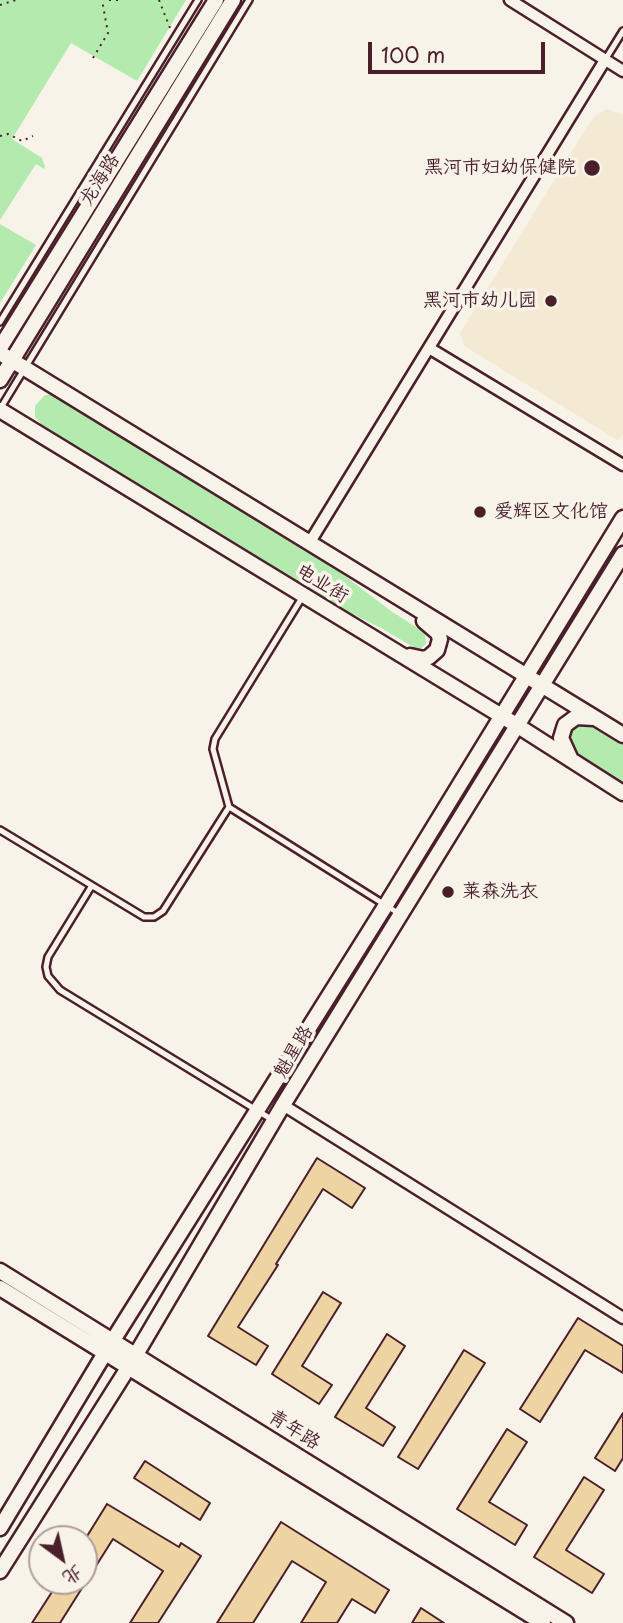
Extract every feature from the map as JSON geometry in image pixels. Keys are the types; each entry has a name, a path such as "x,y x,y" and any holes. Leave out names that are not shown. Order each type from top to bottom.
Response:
{"street":[{"name":"龙海路","path":"0,380 9,357 216,0"},
{"name":"龙海路","path":"9,357 233,0"},
{"path":"510,0 623,71"},
{"path":"310,542 605,60"},
{"path":"429,348 623,465"},
{"name":"电业街","path":"9,357 623,735"},
{"name":"电业街","path":"0,410 623,793"},
{"name":"魁星路","path":"0,1528 109,1347 386,905 623,518"},
{"name":"魁星路","path":"0,1571 132,1361 400,914 623,554"},
{"path":"348,622 418,659 429,657 438,650 440,639 435,628 394,602 371,580"},
{"path":"572,762 562,744 565,725 570,720 583,716 602,721"},
{"path":"284,1105 623,1318"},
{"name":"青年路","path":"0,1271 109,1347"},
{"name":"青年路","path":"0,1288 109,1347 566,1623"},
{"name":"青年路","path":"132,1361 542,1623"}],"lane":[{"path":"0,322 198,0"},
{"path":"0,410 9,357 249,0"},
{"path":"605,60 623,31"},
{"path":"303,595 215,739 213,749 229,807 400,914"},
{"path":"0,830 92,887 144,916 154,917 163,911 229,807"},
{"path":"92,887 48,957 48,976 60,989 275,1121"}],"path":[{"path":"0,5 16,0"},
{"path":"93,58 108,33 102,0"},
{"path":"109,0 118,0"},
{"path":"159,0 171,30"},
{"path":"0,136 15,136 22,141 33,136"}],"shaded area":[{"name":"黑河市幼儿园","path":"607,109 623,115 623,434 619,441 464,346 460,333 590,122 597,114"}],"green space":[{"path":"0,0 186,0 137,81 71,43 12,139 42,158 44,169 36,164 0,220"},
{"path":"0,224 36,245 0,303"},
{"path":"56,394 341,573 425,633 426,644 415,648 322,599 42,425 35,417 35,406 45,395"},
{"path":"576,723 591,724 623,744 623,782 572,751 567,734"}],"building":[{"path":"317,1158 365,1188 352,1208 323,1189 276,1264 278,1265 238,1327 268,1346 256,1365 208,1336"},
{"path":"323,1292 341,1303 302,1366 332,1385 319,1404 272,1374"},
{"path":"578,1318 623,1346 623,1373 585,1350 540,1422 520,1409"},
{"path":"387,1334 405,1346 366,1408 395,1427 383,1446 335,1417"},
{"path":"464,1350 485,1363 418,1469 398,1457"},
{"path":"623,1413 623,1458 615,1471 595,1458"},
{"path":"507,1429 527,1442 489,1502 527,1525 515,1545 457,1509"},
{"path":"145,1461 210,1503 200,1520 134,1478"},
{"path":"584,1477 604,1490 566,1550 604,1574 592,1593 534,1557"},
{"path":"107,1504 179,1547 181,1543 201,1556 158,1623 130,1623 163,1571 113,1539 98,1563 98,1525 94,1525"},
{"path":"281,1522 389,1590 375,1613 352,1599 337,1623 301,1623 326,1582 292,1561 253,1623 217,1623"},
{"path":"50,1595 78,1595 60,1623 32,1623"},
{"path":"421,1608 444,1623 412,1623"}],"place":[{"name":"黑河市妇幼保健院","path":"592,168"},
{"name":"黑河市幼儿园","path":"551,301"},
{"name":"爱辉区文化馆","path":"480,512"},
{"name":"莱森洗衣","path":"448,892"}]}
